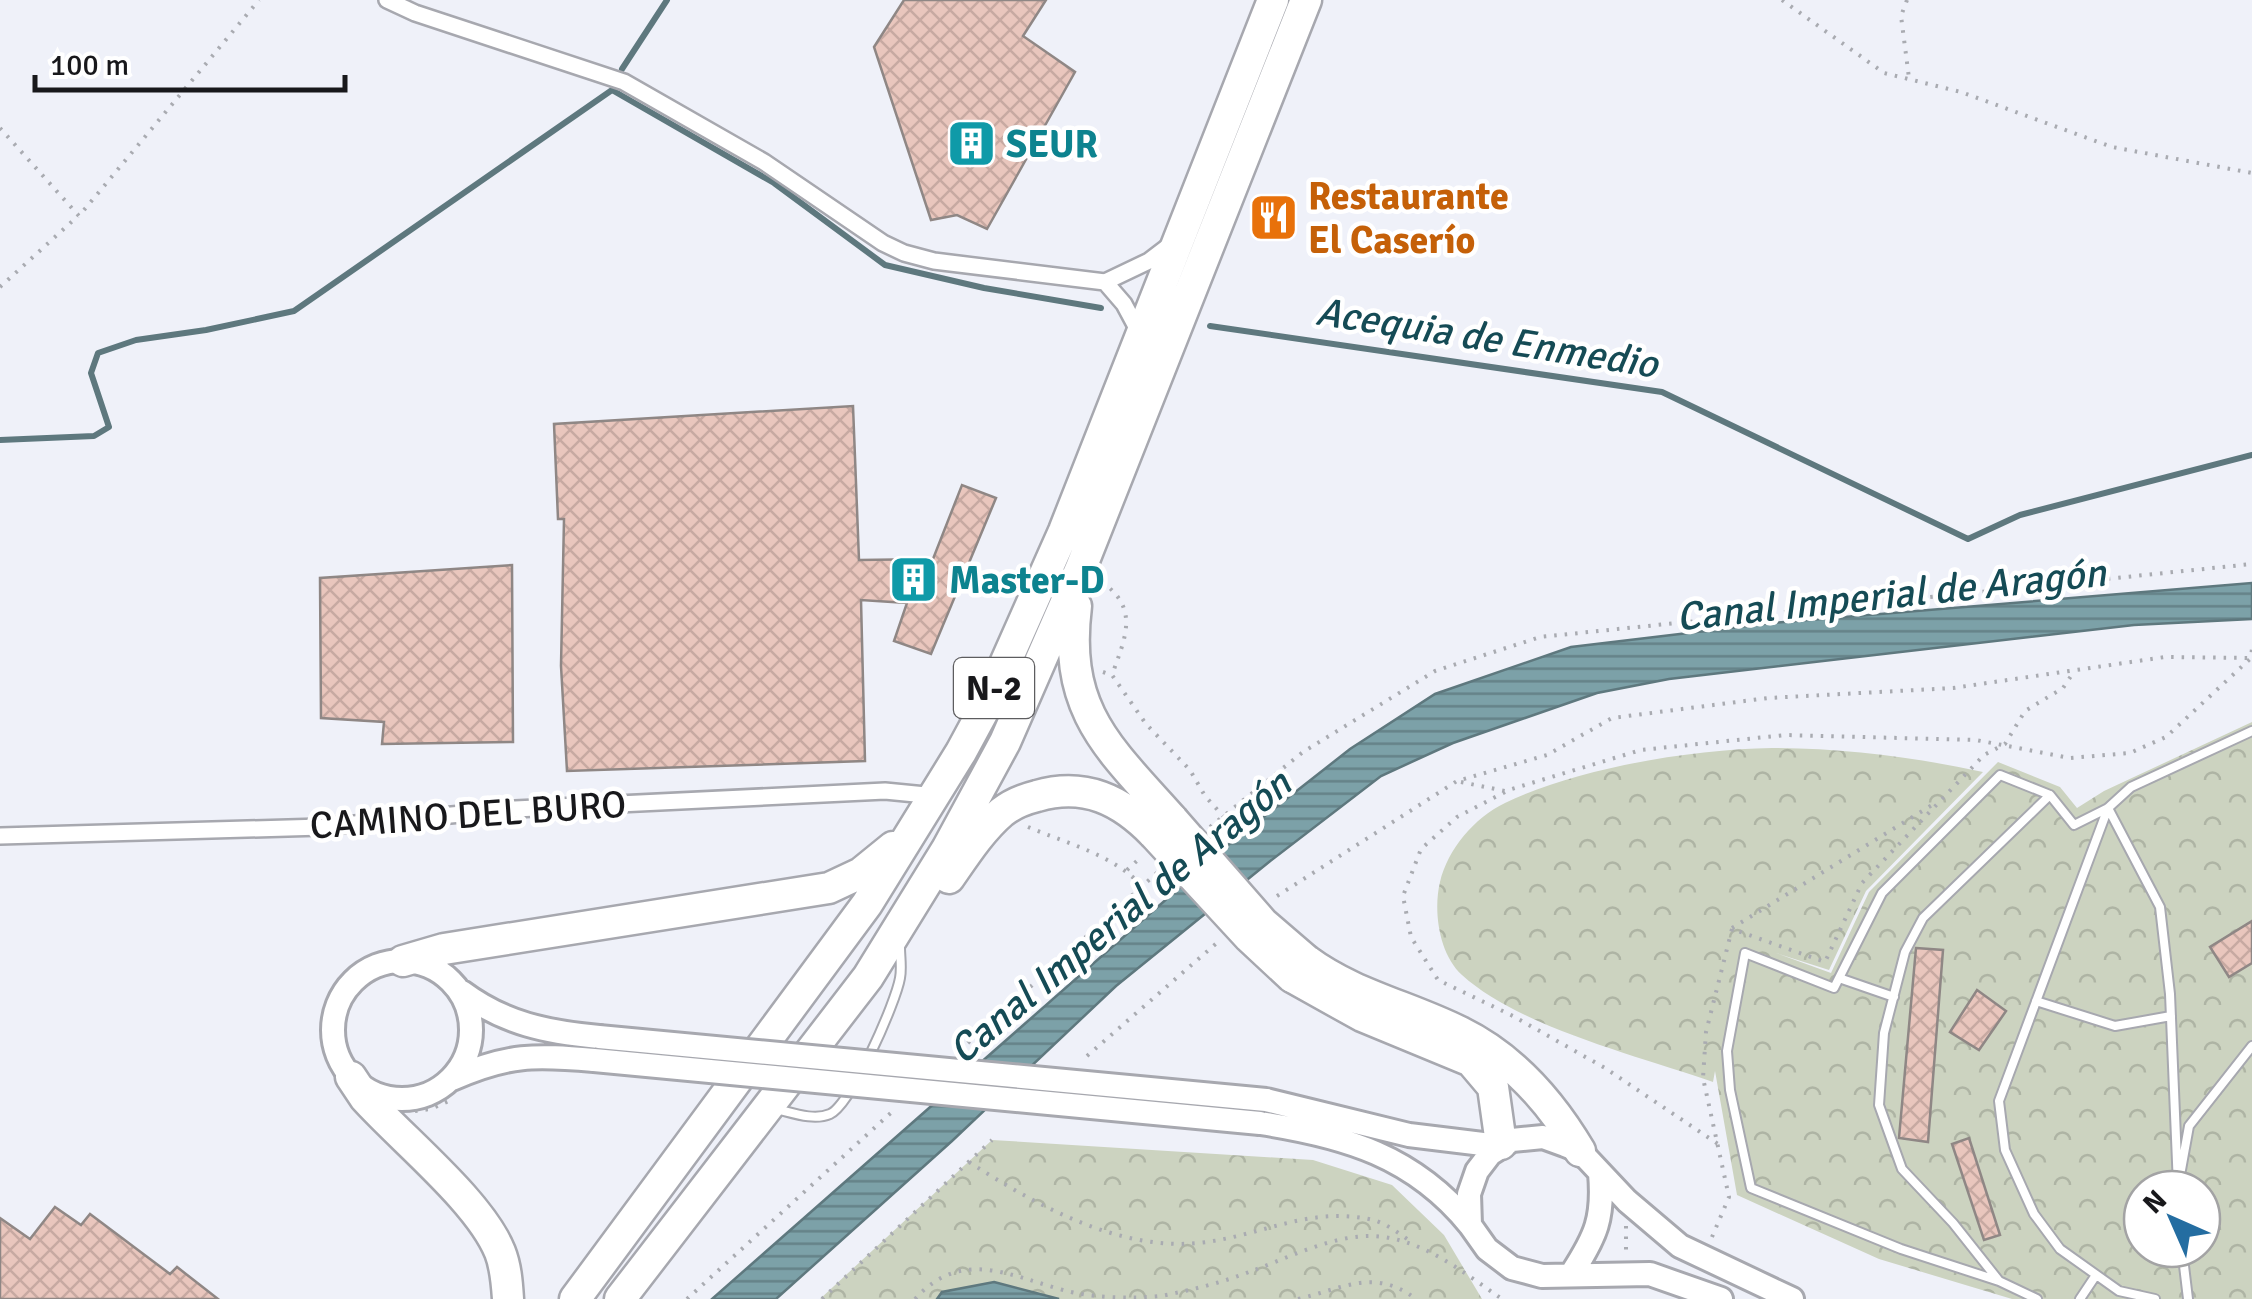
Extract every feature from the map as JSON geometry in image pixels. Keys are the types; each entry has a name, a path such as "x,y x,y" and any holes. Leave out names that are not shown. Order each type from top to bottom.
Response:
{"highway":[{"name":"N-2","path":"575,1299 867,904 936,796 988,702 1064,531 1274,0"},
{"name":"N-2","path":"620,1299 868,976 947,849 1005,742 1082,568 1306,0"},
{"path":"1082,568 1072,636 1078,690 1100,735 1164,827 1248,937 1299,968 1362,1016 1471,1060 1493,1087 1493,1138"},
{"path":"868,976 1005,809 1048,793 1088,791 1112,799 1136,816 1164,827"},
{"path":"403,961 444,949 830,888 861,873 918,825"},
{"path":"1299,968 1451,1028 1491,1050 1530,1084 1590,1162"},
{"path":"351,1078 374,1108 474,1210 490,1232 502,1255 508,1299"}],"main road":[{"path":"596,1048 494,1014 443,974 424,964 403,961 383,963 365,972 350,985 333,1021 334,1042 351,1078 364,1088 395,1099 435,1092 452,1079 519,1056 596,1048 1263,1112 1408,1135 1543,1137 1590,1162 1680,1246 1732,1274 1792,1299"},
{"path":"452,1079 470,1045 472,1026 468,1006 458,989"},
{"path":"1263,1112 1401,1164 1437,1188 1495,1256 1532,1275 1650,1274 1721,1299"},
{"path":"1470,1225 1472,1182 1493,1138"},
{"path":"1574,1299 1571,1274 1600,1223 1603,1208 1590,1162"},
{"path":"1532,1275 1538,1299"}],"street":[{"path":"387,0 624,82 764,162 904,254 1105,282 1150,261 1182,230"},
{"path":"1105,282 1134,318 1140,337"},
{"name":"CAMINO DEL BURO","path":"0,836 322,827 515,809 885,791 936,796"}],"lane":[{"path":"2037,1299 1999,1281 1901,1249 1777,1201 1752,1188 1730,1090 1727,1051 1745,953 1834,988 1882,893 2000,775 2050,795 2074,825 2108,808 2132,788 2252,731"},
{"path":"1999,1281 1953,1222 1902,1169 1880,1105 1884,1033 1905,952 1924,918 2050,795"},
{"path":"2108,808 1999,1101 2005,1150 2034,1214 2060,1250 2119,1291 2155,1299"},
{"path":"2108,808 2160,907 2171,1016 2177,1169"},
{"path":"767,1108 812,1116 828,1115 842,1105 876,1042 901,976 899,941"},
{"path":"1839,978 1894,998"},
{"path":"2036,1001 2115,1026 2171,1016"},
{"path":"2181,1169 2189,1126 2252,1046"},
{"path":"2184,1269 2188,1299"},
{"path":"2080,1299 2096,1275"}],"path":[{"path":"0,287 79,216 259,0"},
{"path":"1782,0 1884,73 1960,92 2112,147 2252,173"},
{"path":"1907,0 1901,16 1908,79"},
{"path":"0,128 79,216"},
{"path":"1210,827 1303,752 1435,671 1540,637 2250,566"},
{"path":"1082,568 1112,590 1125,610 1128,629 1112,675 1146,724 1190,770 1205,796 1224,816"},
{"path":"1718,1144 1605,1068 1514,1016 1438,980 1411,938 1402,896 1422,849 1457,817 1505,792 1641,750 1785,735 1976,740 2070,758 2130,753 2166,737 2251,658 2252,648"},
{"path":"1277,896 1457,781 1548,755 1612,718 1768,698 1953,688 2165,657 2251,658"},
{"path":"2005,744 2026,711 2063,688 2073,670"},
{"path":"1457,781 1505,792"},
{"path":"1732,928 1941,800"},
{"path":"1005,809 1020,824 1127,870 1142,886"},
{"path":"954,1056 1169,862"},
{"path":"1087,1056 1218,941"},
{"path":"686,1299 897,1107"},
{"path":"822,1299 992,1140"},
{"path":"968,1162 998,1181 1106,1231 1153,1242 1199,1243 1322,1214 1376,1220 1502,1299"},
{"path":"1627,1262 1629,1219"},
{"path":"914,1299 946,1275 975,1269 1002,1269 1066,1291 1144,1298 1196,1289 1338,1241 1374,1236 1417,1245"},
{"path":"1298,1299 1370,1281 1394,1284 1416,1299"}],"green space":[{"path":"2252,722 2252,1299 2012,1299 1879,1259 1737,1195 1715,1071 1713,1082 1581,1038 1515,1010 1462,975 1448,956 1440,932 1440,882 1464,836 1505,803 1600,770 1707,752 1799,748 1878,754 1983,772 1866,891 1829,970 1776,953 1831,973 1869,892 1998,762 2060,787 2077,808 2104,791"},
{"path":"992,1140 1313,1160 1392,1185 1444,1235 1482,1299 820,1299"}],"water":[{"name":"Canal Imperial de Aragón","path":"2252,583 2252,619 2134,625 1669,679 1597,693 1453,743 1381,776 1116,986 776,1299 712,1299 1228,845 1350,749 1435,694 1571,647 1772,623"},
{"path":"994,1282 1059,1299 937,1299 942,1292"}],"building":[{"name":"SEUR","path":"904,0 1046,0 1023,36 1075,72 987,229 957,215 931,220 874,47"},
{"path":"853,406 859,560 933,559 962,485 996,498 931,654 894,641 907,603 861,600 865,761 567,771 561,666 564,519 558,519 554,424"},
{"path":"512,565 513,742 382,744 384,722 321,718 320,578"},
{"path":"2252,921 2252,963 2229,977 2210,947"},
{"path":"1916,948 1943,950 1928,1142 1899,1138"},
{"path":"1977,990 2006,1011 1979,1050 1950,1032"},
{"path":"1969,1138 2000,1235 1984,1240 1952,1144"},
{"path":"55,1207 81,1225 90,1214 170,1274 177,1267 218,1299 0,1299 0,1218 30,1239"}],"waterway":[{"path":"622,69 667,0"},
{"path":"0,440 94,436 109,427 91,373 98,353 136,340 294,311 612,90 774,183 885,265 984,288 1101,308"},
{"name":"Acequia de Enmedio","path":"1210,326 1662,392 1968,539 2020,515 2252,455"}],"place":[{"name":"SEUR","path":"971,144"},
{"name":"Restaurante El Caserío","path":"1273,218"},
{"name":"Master-D","path":"914,580"}]}
